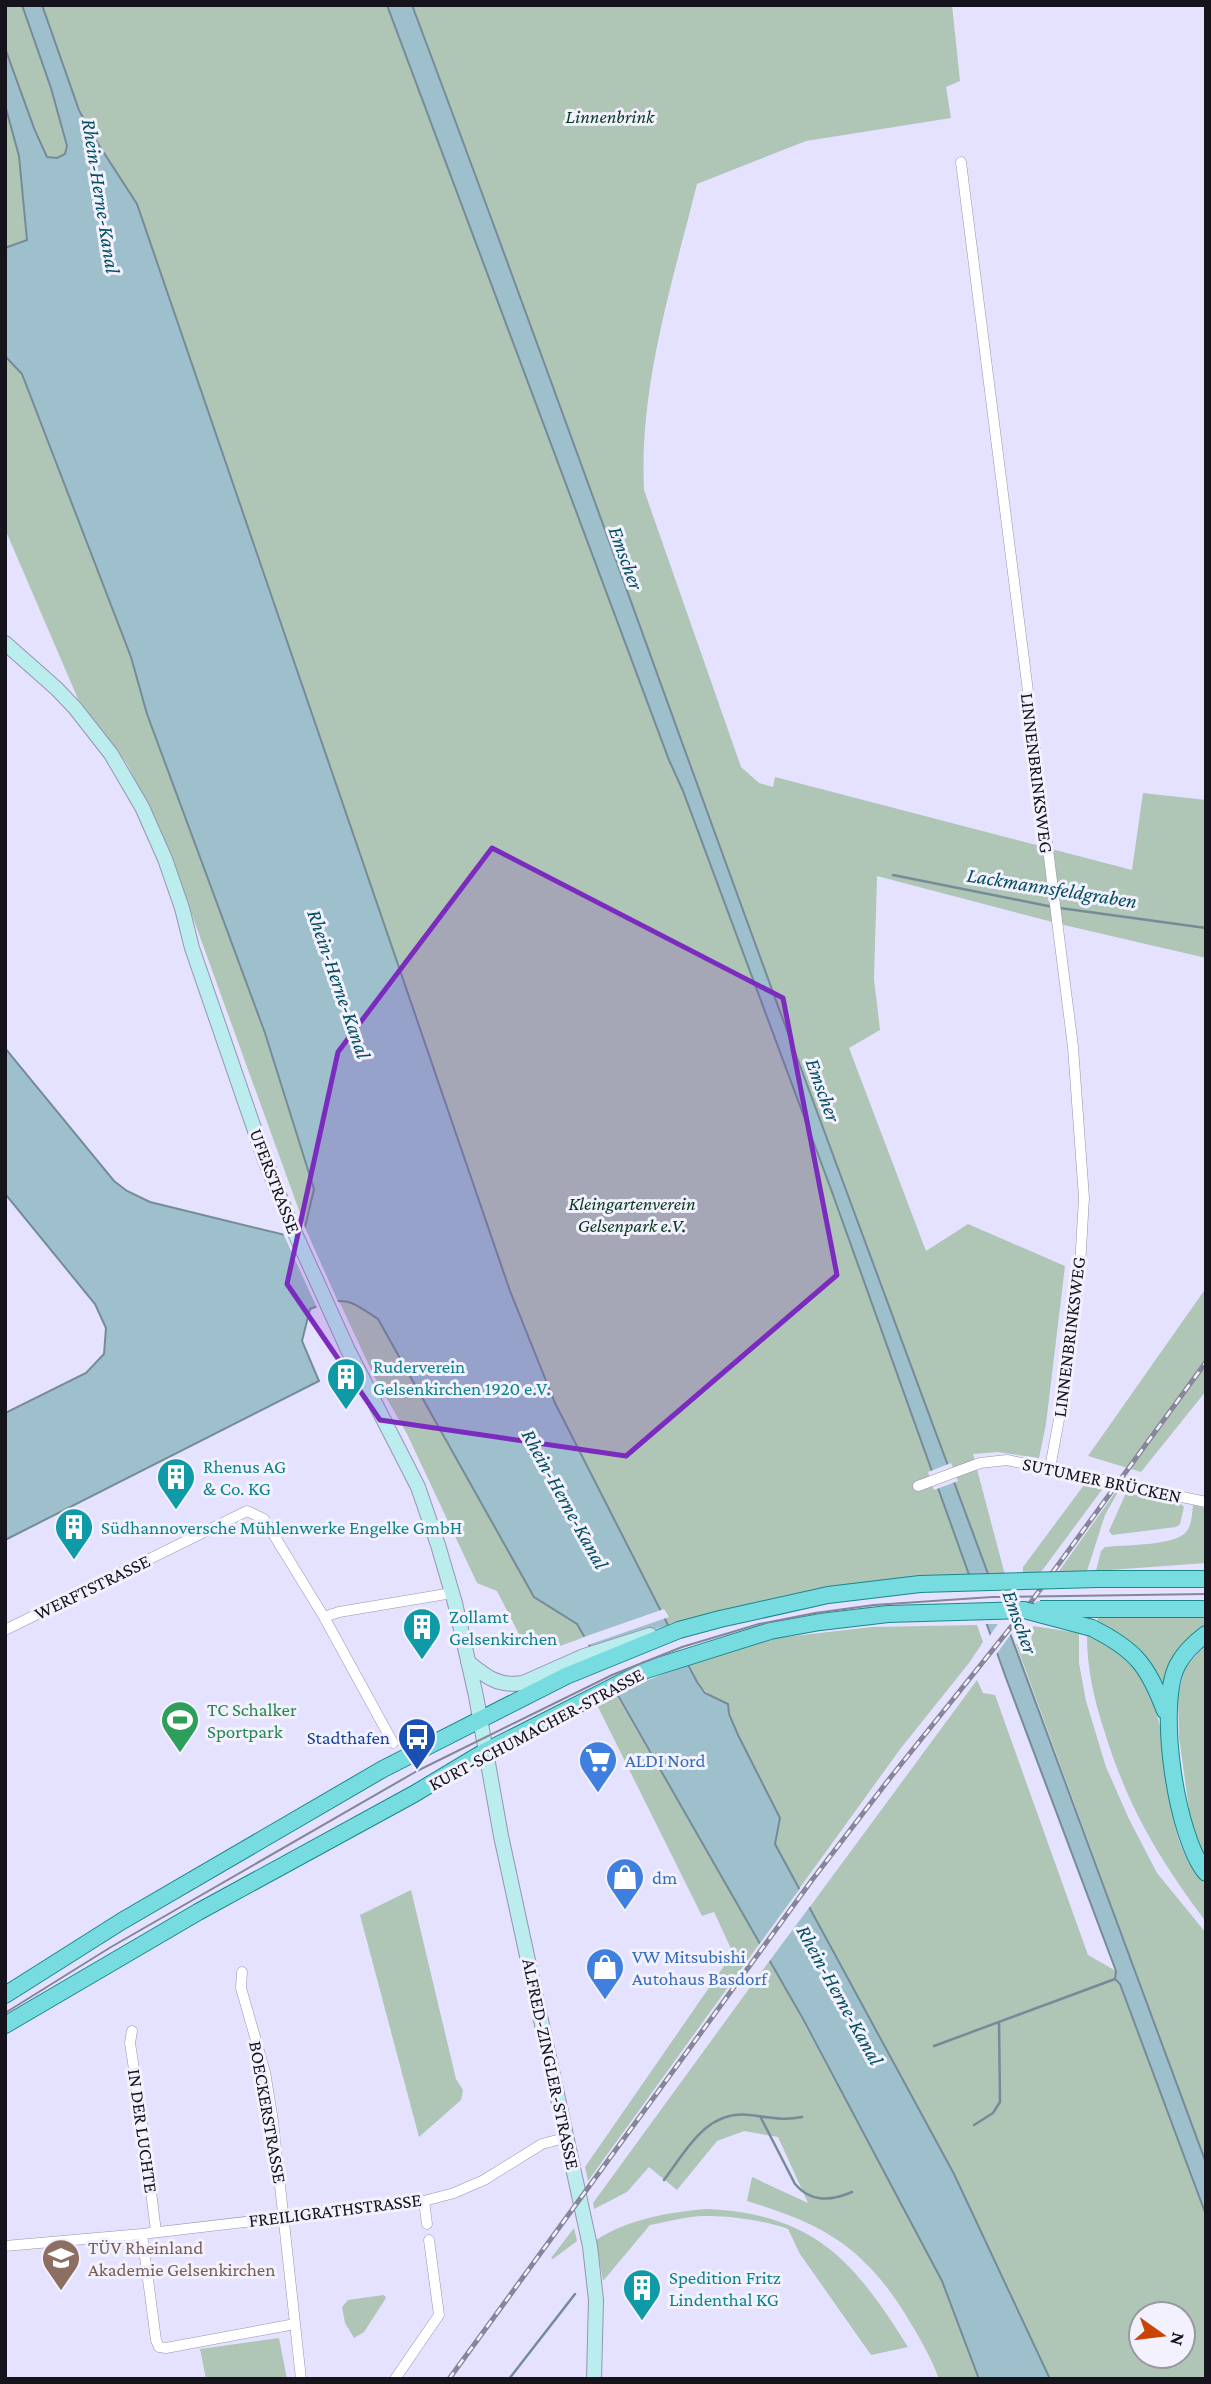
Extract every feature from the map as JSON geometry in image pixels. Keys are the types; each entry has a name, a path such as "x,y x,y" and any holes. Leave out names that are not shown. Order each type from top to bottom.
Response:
{"main road":[{"name":"UFERSTRASSE","path":"5,643 75,708 111,754 142,807 165,859 192,948 264,1157 289,1220 330,1311 418,1486 452,1593 480,1718 484,1752"},
{"name":"KURT-SCHUMACHER-STRASSE","path":"5,1995 247,1847 383,1769 585,1662 679,1630 791,1602 920,1584 1098,1579 1206,1580"},
{"name":"KURT-SCHUMACHER-STRASSE","path":"5,2025 198,1912 414,1794 484,1752 646,1670 691,1654 795,1626 888,1614 1206,1609"},
{"path":"1024,1610 1092,1628 1131,1651 1141,1662 1159,1695 1167,1717 1183,1824 1195,1856 1206,1873"},
{"path":"1167,1717 1169,1693 1177,1666 1190,1646 1206,1634"},
{"path":"468,1662 483,1674 510,1685 585,1662"},
{"name":"ALFRED-ZINGLER-STRASSE","path":"484,1752 588,2234 596,2328 594,2379"}],"street":[{"name":"LINNENBRINKSWEG","path":"961,162 1073,1047 1084,1198 1080,1266 1067,1376 1050,1468"},
{"name":"SUTUMER BRÜCKEN","path":"918,1486 967,1468 1007,1460 1206,1502"},
{"name":"WERFTSTRASSE","path":"5,1630 247,1511 264,1519 324,1617 393,1743"},
{"path":"324,1617 339,1612 452,1593"},
{"name":"BOECKERSTRASSE","path":"242,1972 241,1988 267,2084 285,2217 301,2379"},
{"name":"IN DER LUCHTE","path":"132,2031 130,2043 145,2134 156,2232"},
{"name":"FREILIGRATHSTRASSE","path":"5,2246 142,2234 425,2201 454,2193 484,2180 542,2144 568,2137"},
{"path":"425,2201 427,2224"},
{"path":"142,2234 159,2347 166,2348 295,2324"},
{"path":"395,2379 439,2315 429,2240"}],"highlighted area":[{"path":"492,848 783,998 837,1275 626,1456 380,1420 287,1284 338,1052"}],"green space":[{"path":"5,5 952,5 960,81 946,87 951,118 806,141 697,184 668,297 652,374 644,451 644,490 741,767 759,783 773,787 775,777 1132,870 1143,793 1206,800 1206,958 1064,925 877,876 874,979 880,1030 849,1048 926,1251 968,1224 1065,1266 1046,1424 1039,1458 998,1452 973,1454 1005,1575 798,1594 668,1624 555,1403 510,1291 137,204 90,129 68,82 51,88 66,146 65,154 57,159 48,157 22,98 5,103"},
{"path":"5,105 19,156 27,241 5,248"},
{"path":"5,356 22,374 131,657 147,714 265,1033 314,1189 305,1227 166,843 127,764 78,699 5,529"},
{"path":"1206,1288 1206,1391 1141,1472 1088,1456"},
{"path":"339,1301 353,1302 378,1319 534,1597 577,1624 585,1637 557,1647 522,1640 497,1591 477,1583 407,1434 374,1376"},
{"path":"1084,1485 1104,1487 1041,1572 1023,1573 1023,1567"},
{"path":"1117,1490 1105,1515 1087,1571 1059,1571"},
{"path":"1126,1493 1181,1504 1184,1507 1180,1524 1176,1527 1112,1535 1109,1531"},
{"path":"1193,1505 1206,1508 1206,1563 1096,1571 1101,1551 1105,1547 1160,1542 1180,1537 1189,1526"},
{"path":"1098,1617 1206,1617 1206,1625 1189,1638 1164,1685 1137,1647 1097,1623"},
{"path":"977,1625 983,1642 969,1663 901,1748 799,1889 775,1844 749,1759 729,1714 728,1704 704,1689 690,1665 776,1638 872,1627"},
{"path":"1033,1626 1079,1633 1079,1663 1086,1701 1106,1767 1157,1873 1206,1933 1206,2163 1016,1644 1031,1642"},
{"path":"1087,1636 1116,1651 1136,1670 1150,1693 1164,1747 1177,1834 1187,1858 1206,1889 1206,1922 1159,1853 1123,1784 1094,1695"},
{"path":"1206,1644 1206,1858 1192,1831 1179,1737 1178,1695 1185,1668"},
{"path":"977,1680 983,1693 995,1695 1088,1955 1116,1971 1115,1979 1120,1983 1206,2215 1206,2379 1050,2379 954,2174 809,1908"},
{"path":"616,1695 760,1943 588,2181 585,2167 733,1953 714,1912 702,1916 597,1705"},
{"path":"411,1890 456,2079 463,2090 461,2100 419,2137 360,1915"},
{"path":"770,1960 942,2281 979,2379 939,2379 920,2340 891,2293 875,2273 840,2241 798,2219 747,2201 752,2177 808,2203 778,2137 744,2131 717,2141 677,2190 649,2167 627,2192 594,2209 593,2203"},
{"path":"707,2209 744,2213 776,2221 804,2232 828,2248 869,2290 908,2347 871,2355 800,2254 788,2229 768,2223 705,2216 650,2225 603,2281 596,2240 622,2227 650,2218"},
{"path":"574,2228 577,2241 551,2258"},
{"path":"384,2295 386,2298 364,2332 354,2338 345,2323 342,2307 348,2300"},
{"path":"279,2338 287,2379 206,2379 200,2349"}],"water":[{"name":"Rhein-Herne-Kanal","path":"22,5 42,5 79,110 137,204 510,1291 555,1403 697,1682 705,1693 728,1704 729,1714 738,1735 780,1818 775,1844 954,2174 1050,2379 979,2379 942,2281 803,2019 577,1624 534,1597 378,1319 360,1307 346,1302 331,1302 310,1309 302,1341 319,1381 5,1540 5,1413 86,1373 104,1354 106,1328 95,1304 6,1195 5,1048 114,1181 150,1202 285,1235 305,1227 314,1189 265,1033 147,714 131,657 22,374 5,356 5,248 27,240 19,156 5,105 5,48 47,157 57,158 65,154 67,146 51,88"},
{"path":"387,5 412,5 460,134 789,1036 1206,2163 1206,2215 1120,1984 1115,1979 1116,1971 1006,1678 832,1192"}],"pier":[{"path":"303,1223 339,1304 331,1304 318,1310 282,1231"},
{"path":"951,1463 958,1481 934,1490 928,1472"},
{"path":"993,1574 1014,1630 995,1656 988,1638 998,1624 983,1624 965,1575"},
{"path":"664,1609 669,1617 585,1646 581,1638"},
{"path":"672,1624 692,1662 612,1695 587,1649"},
{"path":"801,1887 811,1905 768,1963 758,1946"}],"waterway":[{"name":"Lackmannsfeldgraben","path":"893,875 1053,907"},
{"name":"Lackmannsfeldgraben","path":"1060,908 1206,928"},
{"path":"934,2046 1115,1979"},
{"path":"974,2125 993,2113 1000,2102 999,2022"},
{"path":"664,2180 689,2145 709,2126 721,2119 734,2115 782,2119 802,2117"},
{"path":"760,2116 795,2184 801,2190 822,2199 852,2192"},
{"path":"509,2379 575,2294"}],"tram line":[{"path":"5,2013 111,1947 417,1771 612,1675 682,1647 759,1624 874,1605 992,1597 1206,1594"}],"railway":[{"path":"449,2379 812,1880 1031,1602 1206,1362"}],"place":[{"name":"Ruderverein Gelsenkirchen 1920 e.V.","path":"346,1411"},
{"name":"Rhenus AG & Co. KG","path":"176,1511"},
{"name":"Südhannoversche Mühlenwerke Engelke GmbH","path":"74,1561"},
{"name":"Zollamt Gelsenkirchen","path":"422,1661"},
{"name":"TC Schalker Sportpark","path":"180,1754"},
{"name":"Stadthafen","path":"417,1771"},
{"name":"ALDI Nord","path":"598,1794"},
{"name":"dm","path":"625,1911"},
{"name":"VW Mitsubishi Autohaus Basdorf","path":"605,2001"},
{"name":"TÜV Rheinland Akademie Gelsenkirchen","path":"61,2292"},
{"name":"Spedition Fritz Lindenthal KG","path":"642,2322"}],"park label":[{"name":"Linnenbrink","path":"610,116"},
{"name":"Kleingartenverein Gelsenpark e.V.","path":"632,1214"}],"water label":[{"name":"Emscher","path":"626,558"},
{"name":"Emscher","path":"823,1090"},
{"name":"Emscher","path":"1020,1622"}]}
